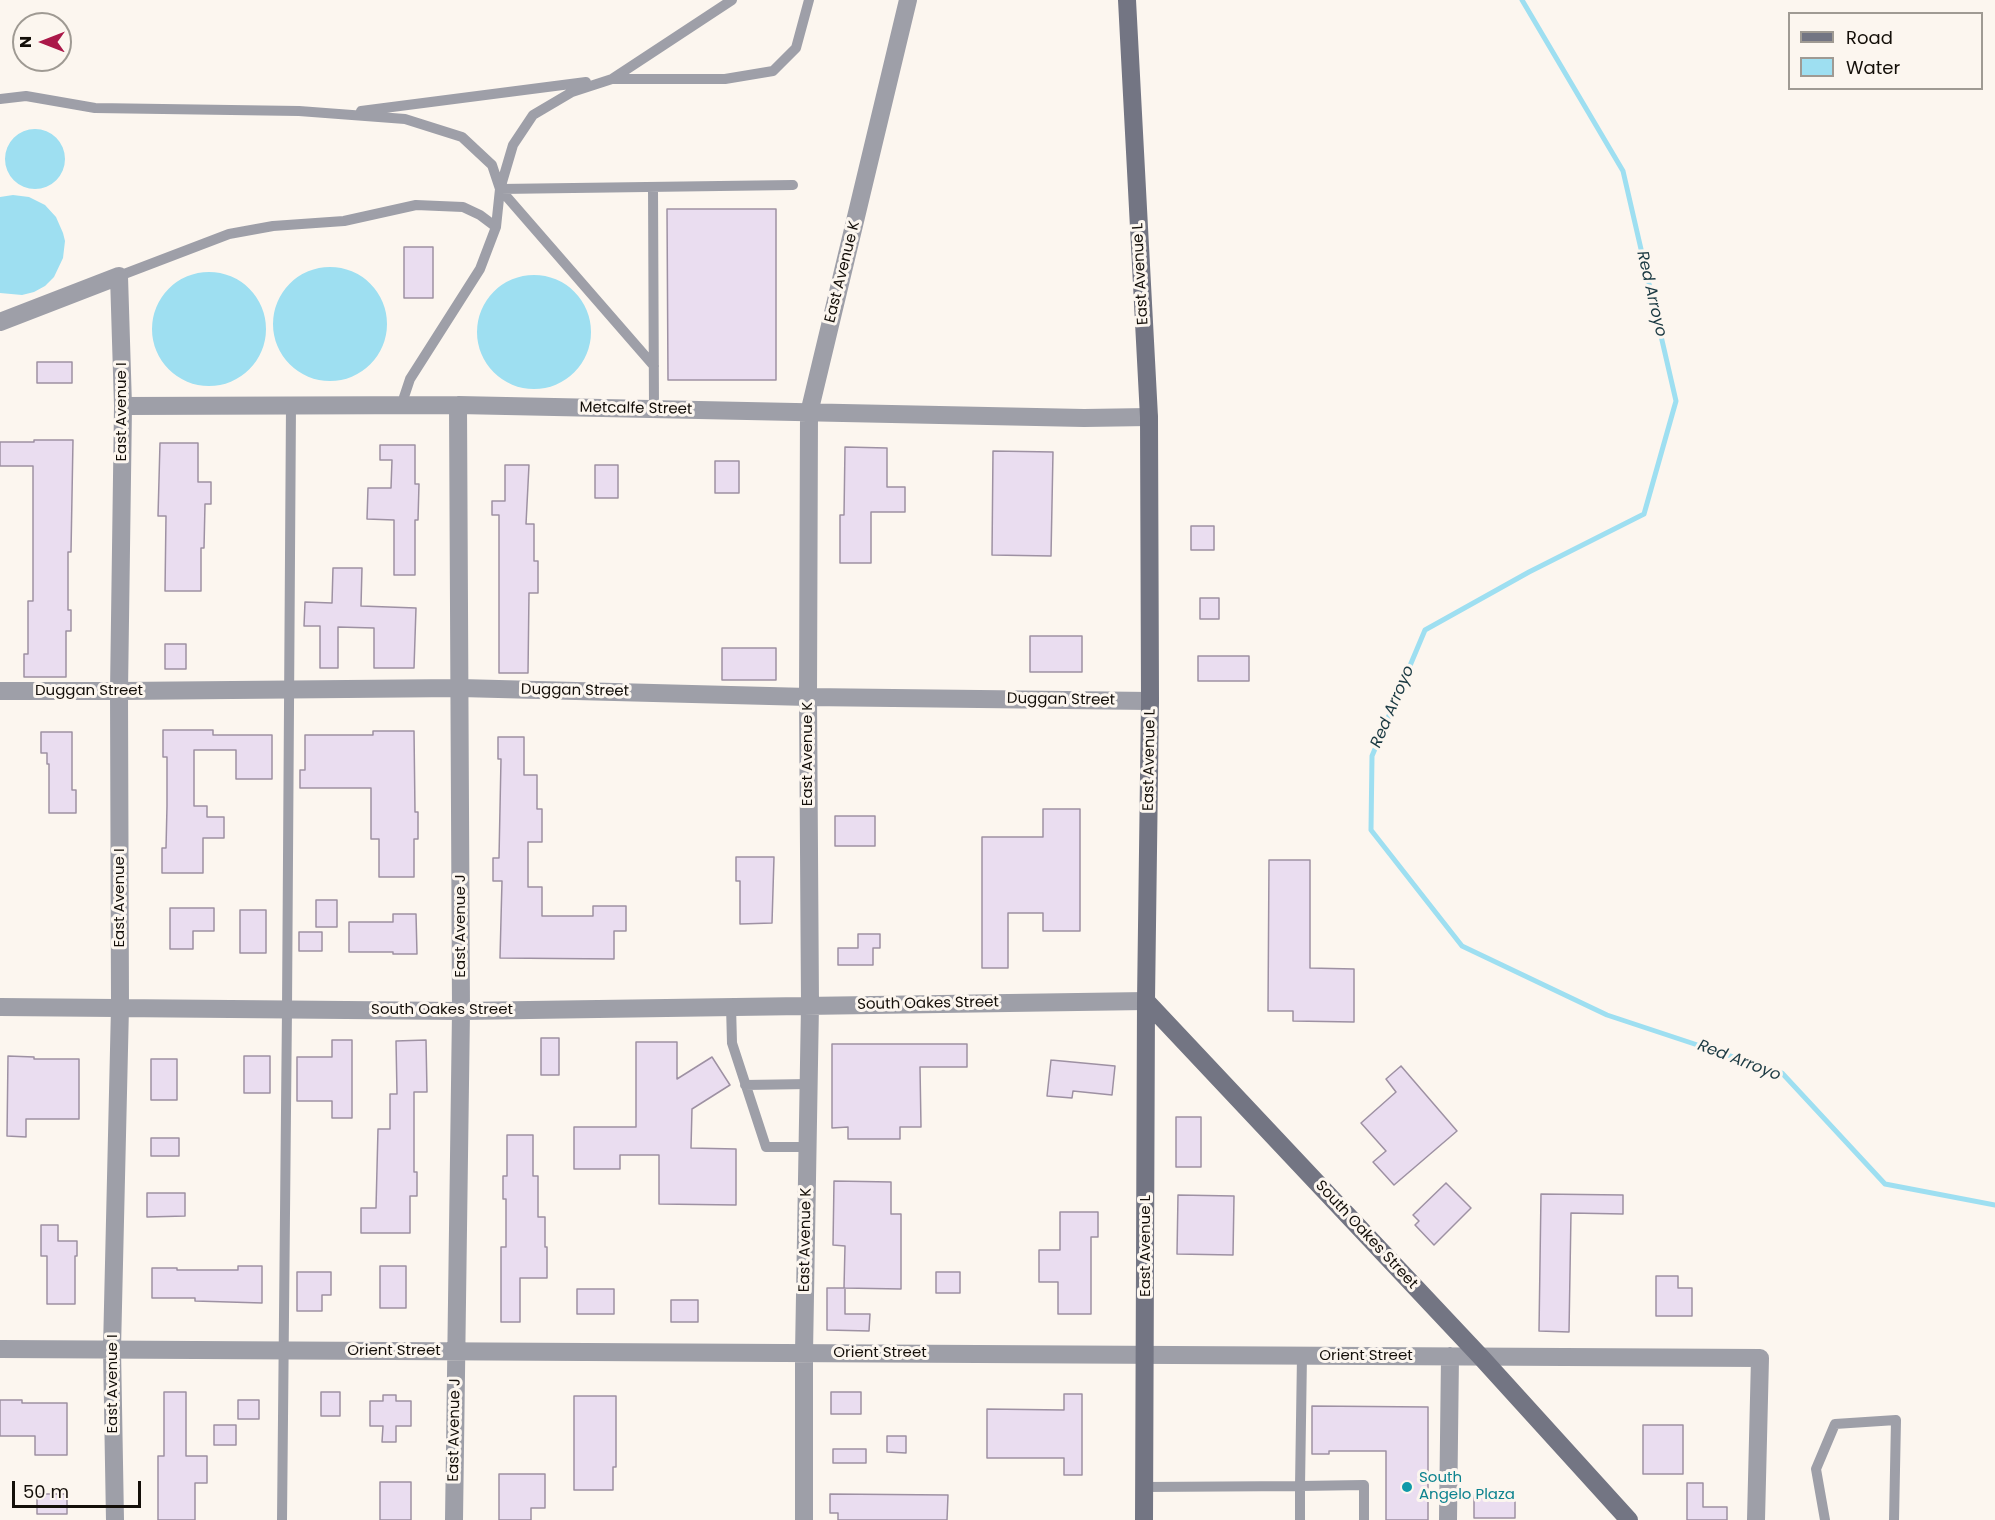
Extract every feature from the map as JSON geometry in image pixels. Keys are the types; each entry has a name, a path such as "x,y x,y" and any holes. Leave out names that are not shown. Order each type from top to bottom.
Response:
{"main road":[{"name":"East Avenue L","path":"1127,0 1149,417 1150,701 1146,1000 1144,1520"},
{"name":"South Oakes Street","path":"1146,1000 1480,1356 1629,1520"}],"street":[{"name":"East Avenue K","path":"804,1520 804,1353 810,1005 809,413 908,0"},
{"path":"0,322 119,276"},
{"name":"East Avenue I","path":"115,1520 112,1349 120,1007 119,692 123,406 119,276"},
{"name":"Metcalfe Street","path":"123,406 458,405 1084,418 1149,417"},
{"name":"East Avenue J","path":"454,1520 461,1011 458,405"},
{"name":"Duggan Street","path":"0,691 460,688 808,697 1150,701"},
{"name":"South Oakes Street","path":"0,1007 461,1011 1146,1000"},
{"name":"Orient Street","path":"0,1349 1760,1358 1756,1520"},
{"path":"1448,1520 1449,1356"}],"lane":[{"path":"405,405 404,397 410,380 480,268 496,227 500,189 513,145 533,115 572,92 612,79 732,0"},
{"path":"336,114 612,79 725,80 773,71 796,48 809,0"},
{"path":"0,99 26,96 95,108 299,111 405,118 462,137 492,165 500,189 654,366"},
{"path":"500,189 793,185"},
{"path":"653,187 654,409"},
{"path":"119,276 229,234 273,226 344,221 416,205 463,207 480,215 496,227"},
{"path":"282,1520 291,405"},
{"path":"730,1006 732,1043 766,1147 807,1147"},
{"path":"746,1085 808,1084"},
{"path":"1299,1520 1302,1355"},
{"path":"1825,1520 1816,1469 1835,1424 1896,1420 1894,1520"},
{"path":"1145,1487 1364,1485 1364,1520"}],"water":[{"path":"29,129 41,129 52,134 60,142 65,159 63,171 52,184 41,189 29,189 18,184 10,176 5,165 5,153 10,142 18,134"},
{"path":"13,195 29,197 45,205 56,217 65,241 63,258 54,277 45,286 22,295 0,293 0,197"},
{"path":"330,267 352,271 371,283 383,302 387,324 383,346 371,365 352,377 330,381 308,377 289,365 277,346 273,324 277,302 289,283 308,271"},
{"path":"209,272 231,276 250,288 262,307 266,329 262,351 250,370 231,382 209,386 187,382 168,370 156,351 152,329 156,307 168,288 187,276"},
{"path":"534,275 556,279 575,291 587,310 591,332 587,354 575,373 556,385 534,389 512,385 493,373 481,354 477,332 481,310 493,291 512,279"}],"building":[{"path":"667,209 776,209 776,380 668,380"},
{"path":"404,247 433,247 433,298 404,298"},
{"path":"37,362 72,362 72,383 37,383"},
{"path":"34,440 73,440 71,552 68,552 68,610 71,610 71,631 66,631 66,677 24,677 24,654 28,654 28,601 33,601 33,466 0,466 0,442 34,442"},
{"path":"160,443 198,443 198,482 211,482 211,504 205,504 204,548 201,548 201,591 165,591 166,516 158,516"},
{"path":"380,445 415,445 415,484 419,484 418,520 415,520 415,575 394,575 394,520 367,519 368,488 391,488 392,460 380,460"},
{"path":"845,447 887,448 887,487 905,487 905,512 871,512 871,563 840,563 840,515 844,515"},
{"path":"993,451 1053,452 1051,556 992,555"},
{"path":"715,461 739,461 739,493 715,493"},
{"path":"505,465 529,465 526,524 534,524 534,561 538,561 538,593 529,593 528,673 499,673 499,515 492,515 492,501 505,501"},
{"path":"595,465 618,465 618,498 595,498"},
{"path":"1191,526 1214,526 1214,550 1191,550"},
{"path":"333,568 362,568 361,606 416,608 414,668 374,668 374,628 338,627 338,668 320,668 320,626 304,626 305,602 332,603"},
{"path":"1200,598 1219,598 1219,619 1200,619"},
{"path":"1030,636 1082,636 1082,672 1030,672"},
{"path":"165,644 186,644 186,669 165,669"},
{"path":"722,648 776,648 776,680 722,680"},
{"path":"1198,656 1249,656 1249,681 1198,681"},
{"path":"163,730 213,730 213,735 272,735 272,779 236,779 236,750 194,750 194,806 207,806 207,817 224,817 224,838 203,838 203,873 162,873 162,848 166,848 167,806 167,757 163,757"},
{"path":"373,731 414,731 415,812 418,812 418,839 414,839 414,877 379,877 379,839 371,839 371,788 300,788 300,770 305,770 305,735 373,735"},
{"path":"41,732 72,732 72,790 76,790 76,813 49,813 49,764 47,764 47,753 41,753"},
{"path":"498,737 524,737 524,775 537,775 537,809 542,809 542,842 528,842 528,887 542,887 542,916 593,916 593,906 626,906 626,931 614,931 614,959 500,958 502,881 493,881 493,858 499,858 501,759 498,759"},
{"path":"1043,809 1080,809 1080,931 1043,931 1043,913 1008,913 1008,968 982,968 982,837 1043,837"},
{"path":"835,816 875,816 875,846 835,846"},
{"path":"736,857 774,857 772,923 740,924 740,881 736,881"},
{"path":"1269,860 1310,860 1310,968 1354,969 1354,1022 1293,1021 1293,1011 1268,1011"},
{"path":"316,900 337,900 337,927 316,927"},
{"path":"170,908 214,908 214,931 193,931 193,949 170,949"},
{"path":"240,910 266,910 266,953 240,953"},
{"path":"393,914 416,914 417,954 349,952 349,922 393,922"},
{"path":"299,932 322,932 322,951 299,951"},
{"path":"858,934 880,934 880,948 873,948 873,965 838,965 838,948 858,948"},
{"path":"541,1038 559,1038 559,1075 541,1075"},
{"path":"332,1040 352,1040 352,1118 332,1118 332,1101 297,1101 297,1057 332,1057"},
{"path":"426,1040 427,1092 414,1092 414,1172 417,1172 417,1196 410,1196 410,1233 361,1233 361,1208 376,1208 378,1129 390,1129 390,1094 397,1094 396,1041"},
{"path":"636,1042 677,1042 677,1079 712,1057 730,1085 692,1109 691,1148 736,1149 736,1205 659,1204 659,1155 620,1155 620,1169 574,1169 574,1127 636,1127"},
{"path":"832,1044 967,1044 967,1067 920,1067 921,1127 900,1127 900,1139 848,1139 848,1127 832,1128"},
{"path":"8,1056 34,1057 34,1059 79,1059 79,1119 26,1119 26,1137 7,1136"},
{"path":"244,1056 270,1056 270,1093 244,1093"},
{"path":"151,1059 177,1059 177,1100 151,1100"},
{"path":"1051,1060 1115,1066 1112,1095 1073,1091 1072,1098 1047,1096"},
{"path":"1401,1066 1457,1131 1394,1185 1373,1162 1386,1151 1361,1123 1396,1092 1386,1079"},
{"path":"1176,1117 1201,1117 1201,1167 1176,1167"},
{"path":"507,1135 533,1135 533,1176 538,1176 538,1217 545,1217 547,1278 520,1278 520,1322 501,1322 501,1247 506,1247 506,1199 503,1199 503,1176 507,1176"},
{"path":"151,1138 179,1138 179,1156 151,1156"},
{"path":"834,1181 891,1182 891,1214 901,1214 901,1289 844,1288 845,1246 833,1245"},
{"path":"1446,1183 1471,1208 1434,1245 1415,1225 1419,1221 1413,1215"},
{"path":"147,1193 185,1193 185,1216 147,1217"},
{"path":"1541,1194 1623,1195 1623,1214 1571,1213 1569,1332 1539,1331"},
{"path":"1178,1195 1234,1196 1233,1255 1177,1254"},
{"path":"1060,1212 1098,1212 1098,1237 1091,1237 1091,1314 1058,1314 1058,1282 1039,1282 1039,1250 1060,1250"},
{"path":"41,1225 58,1225 58,1241 77,1241 75,1304 47,1304 47,1256 41,1256"},
{"path":"238,1266 262,1266 262,1303 195,1301 195,1298 152,1298 152,1268 238,1270"},
{"path":"380,1266 406,1266 406,1308 380,1308"},
{"path":"297,1272 331,1272 331,1295 322,1295 322,1311 297,1311"},
{"path":"936,1272 960,1272 960,1293 936,1293"},
{"path":"1656,1276 1678,1276 1678,1288 1692,1288 1692,1316 1656,1316"},
{"path":"827,1288 845,1288 845,1314 870,1314 869,1331 827,1330"},
{"path":"577,1289 614,1289 614,1314 577,1314"},
{"path":"671,1300 698,1300 698,1322 671,1322"},
{"path":"164,1392 186,1392 186,1456 207,1456 207,1483 195,1483 195,1520 158,1520 158,1456 164,1456"},
{"path":"321,1392 340,1392 340,1416 321,1416"},
{"path":"831,1392 861,1392 861,1414 831,1414"},
{"path":"1064,1394 1082,1394 1082,1475 1064,1475 1064,1458 987,1458 987,1409 1064,1410"},
{"path":"383,1395 396,1395 396,1401 411,1401 411,1426 396,1426 396,1442 382,1442 383,1426 370,1426 370,1401 383,1401"},
{"path":"574,1396 616,1396 616,1467 613,1467 613,1490 574,1490"},
{"path":"0,1400 22,1400 22,1403 67,1403 67,1455 35,1455 35,1436 0,1436"},
{"path":"238,1400 259,1400 259,1419 238,1419"},
{"name":"South Angelo Plaza","path":"1312,1406 1428,1407 1428,1520 1386,1520 1386,1451 1329,1451 1329,1454 1312,1454"},
{"path":"214,1425 236,1425 236,1445 214,1445"},
{"path":"1643,1425 1683,1425 1683,1474 1643,1474"},
{"path":"887,1436 906,1436 906,1453 887,1452"},
{"path":"833,1449 866,1449 866,1463 833,1463"},
{"path":"499,1474 545,1474 545,1508 531,1508 531,1520 499,1520"},
{"path":"380,1482 411,1482 411,1520 380,1520"},
{"path":"1687,1483 1703,1483 1703,1507 1727,1507 1727,1520 1687,1520"},
{"path":"37,1494 67,1494 67,1514 37,1514"},
{"path":"830,1494 948,1495 947,1520 838,1520 838,1513 830,1513"},
{"path":"1474,1495 1515,1495 1515,1518 1474,1518"}],"waterway":[{"name":"Red Arroyo","path":"1522,0 1623,171 1676,401 1644,514 1529,572 1425,630 1372,756 1371,830 1462,946 1607,1015 1782,1073 1885,1184 1995,1205"}],"place":[{"name":"South Angelo Plaza","path":"1407,1487"}]}
